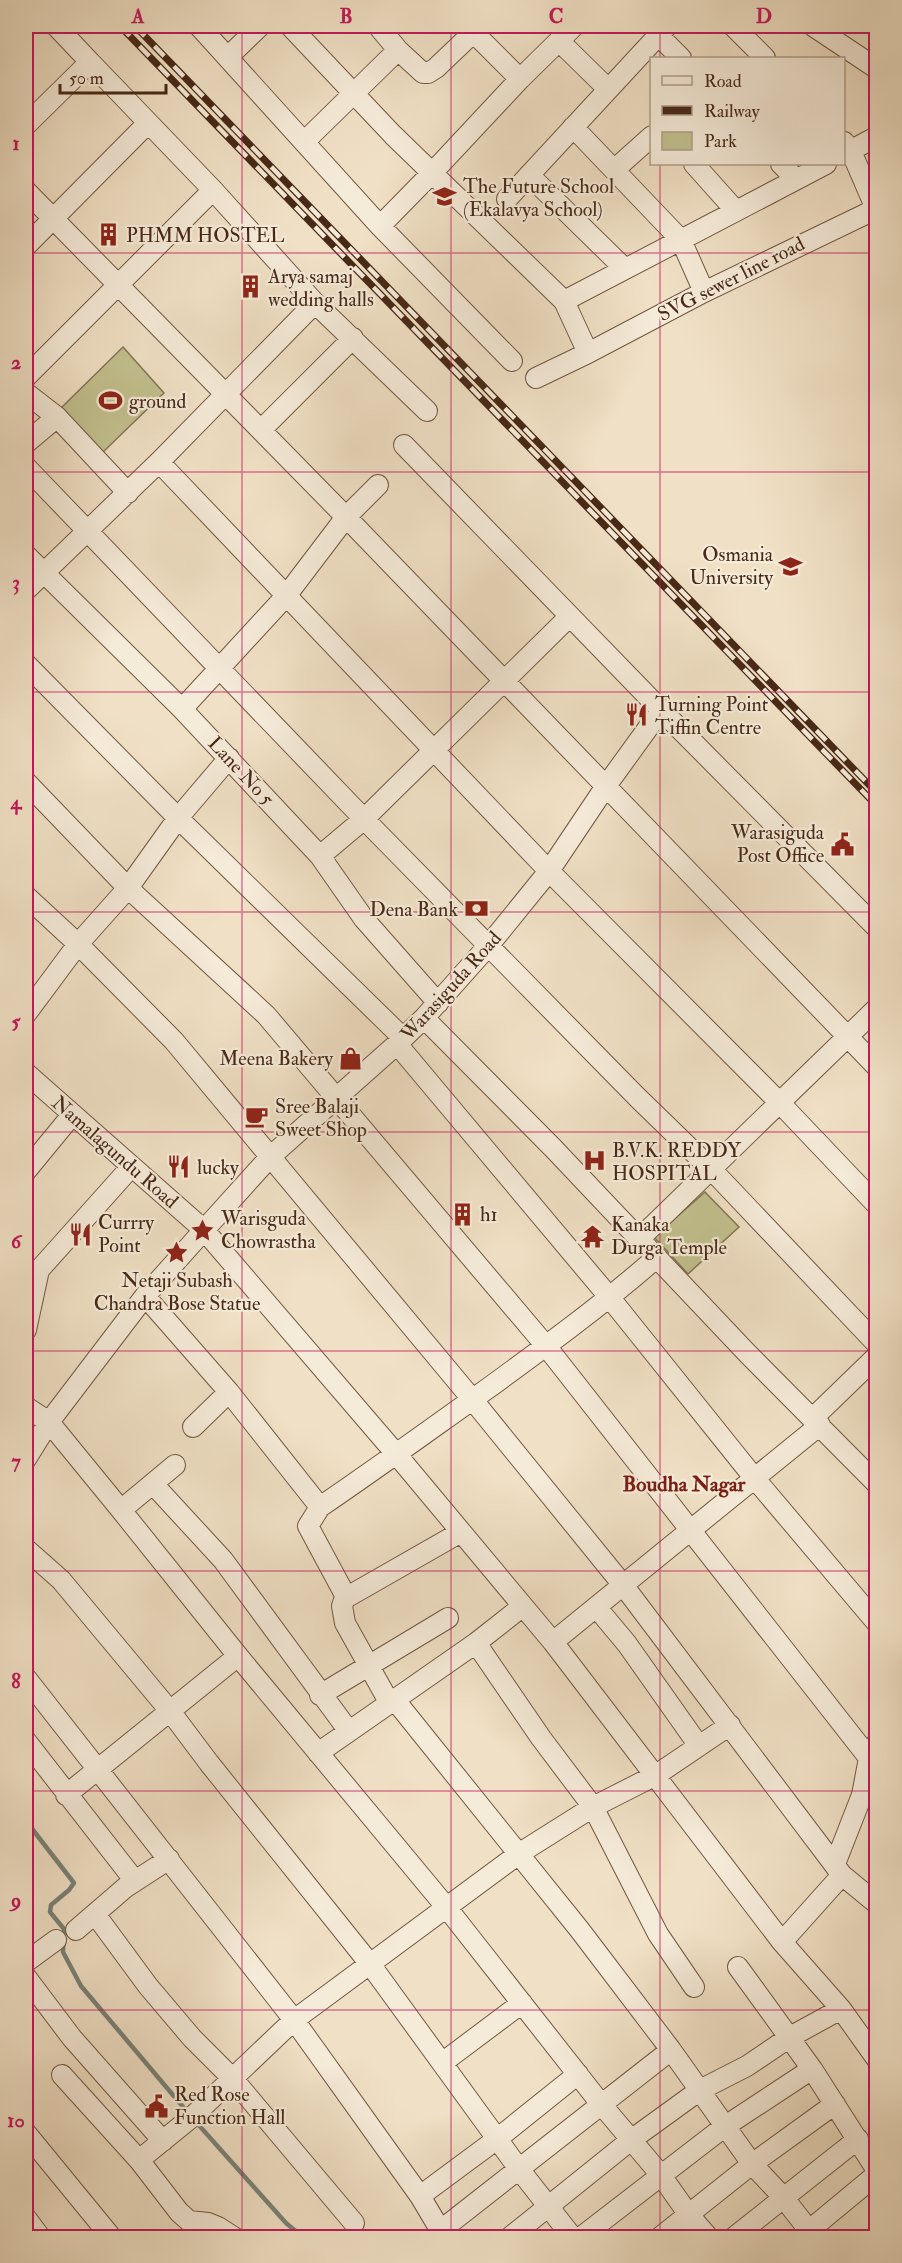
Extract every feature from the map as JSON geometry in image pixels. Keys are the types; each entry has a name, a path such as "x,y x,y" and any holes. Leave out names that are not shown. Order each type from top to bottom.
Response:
{"street":[{"path":"56,26 213,190 315,303 427,411"},
{"path":"199,26 380,226 512,361"},
{"path":"228,57 260,26"},
{"path":"290,26 432,173 564,301 588,353"},
{"path":"378,26 398,50 423,73 428,73 473,28 520,79"},
{"path":"380,226 520,79 574,26"},
{"path":"733,26 764,57"},
{"path":"817,27 876,68"},
{"path":"507,199 663,30 680,57"},
{"path":"559,41 608,89"},
{"path":"304,141 398,50"},
{"path":"26,125 90,62"},
{"path":"26,246 148,123"},
{"path":"573,127 681,240 704,292"},
{"path":"614,170 650,137"},
{"path":"876,137 846,149 876,209"},
{"path":"695,165 736,211"},
{"path":"782,165 796,179"},
{"path":"564,301 824,165"},
{"path":"529,175 625,269"},
{"path":"26,377 213,190"},
{"path":"26,191 346,517 876,1066"},
{"name":"SVG sewer line road","path":"536,378 704,292 876,209"},
{"path":"26,590 128,493 315,303"},
{"path":"261,430 353,338"},
{"path":"26,393 57,417 128,493"},
{"path":"26,443 57,417"},
{"path":"404,445 876,927"},
{"path":"159,462 549,871 779,1102 876,1204"},
{"path":"26,467 364,819 638,1098 711,1168 876,1343"},
{"path":"182,709 286,596 346,517 378,484"},
{"name":"Lane No 5","path":"26,555 182,709 320,856 364,919 438,1002"},
{"path":"320,856 364,819 570,616"},
{"path":"26,664 400,1041 756,1480 876,1622"},
{"name":"Warasiguda Road","path":"26,1459 49,1422 145,1296 204,1230 270,1157 424,1018 489,945 549,871 661,710"},
{"path":"26,1014 78,944 128,888 178,818 229,758"},
{"path":"26,782 128,888 266,1015 546,1346 692,1530 873,1751 869,1800 839,1870 782,1942"},
{"path":"26,896 78,944 174,1041 472,1399 623,1586 839,1870 876,1903"},
{"path":"638,1240 876,1009"},
{"path":"424,1018 553,1148 638,1240 876,1483"},
{"name":"Namalagundu Road","path":"26,1074 204,1230 397,1455 553,1642 782,1942 841,2009 871,2037 876,2058"},
{"path":"26,1172 72,1114"},
{"path":"26,1330 32,1267 131,1167"},
{"path":"656,1258 610,1298 546,1346 397,1455 320,1507 308,1526 346,1595 342,1614 366,1665 391,1700 520,1853 671,2050 752,2164 783,2197 808,2235 876,2165 790,2037 738,1967"},
{"path":"145,1296 229,1392 320,1507"},
{"path":"553,1642 756,1480 876,1357"},
{"path":"193,1427 229,1392"},
{"path":"26,1407 49,1422 238,1656 447,1908 709,2238"},
{"path":"121,1510 175,1465"},
{"path":"153,1484 224,1560 320,1695 348,1730"},
{"path":"346,1595 352,1596 461,1532"},
{"path":"26,1549 61,1580 170,1711 370,1964 519,2169 573,2238"},
{"path":"318,1753 476,1643 523,1606"},
{"path":"597,1608 627,1644 699,1746"},
{"path":"320,1695 366,1665 448,1618"},
{"path":"476,1643 593,1807 658,1934 694,1987"},
{"path":"66,1795 238,1656"},
{"path":"26,1678 294,2020 420,2196 443,2234 519,2169 671,2050"},
{"path":"138,2160 192,2117 294,2020 520,1853 593,1807 656,1775 730,1725"},
{"path":"26,1741 135,1881"},
{"path":"76,1930 135,1881 169,1859"},
{"path":"95,1914 148,1986 192,2038 233,2079 354,2223"},
{"path":"26,1962 56,1940"},
{"path":"26,1977 88,2057 162,2141"},
{"path":"442,2063 522,2003"},
{"path":"509,2238 631,2140 700,2090 747,2066 790,2037 841,2009"},
{"path":"580,2238 660,2174 724,2127 812,2069"},
{"path":"420,2196 497,2139 578,2074"},
{"path":"62,2075 138,2160 179,2212 189,2221 218,2226 235,2238"},
{"path":"660,2238 752,2164 836,2104"},
{"path":"26,2133 112,2238"},
{"path":"733,2238 858,2139"},
{"path":"26,2217 41,2238"}],"green space":[{"name":"ground","path":"123,347 164,393 102,453 59,410"},
{"path":"705,1192 739,1227 688,1274 654,1237"}],"waterway":[{"path":"26,1821 74,1883 51,1905 50,1912 64,1929 63,1952 81,1986 189,2114"},
{"path":"196,2122 286,2223 304,2238"}],"railway":[{"path":"120,26 876,805"},
{"path":"135,26 876,792"}],"place":[{"name":"The Future School (Ekalavya School)","path":"445,197"},
{"name":"PHMM HOSTEL","path":"108,235"},
{"name":"Arya samaj wedding halls","path":"250,287"},
{"name":"ground","path":"111,401"},
{"name":"Osmania University","path":"791,566"},
{"name":"Turning Point Tiffin Centre","path":"637,715"},
{"name":"Warasiguda Post Office","path":"842,844"},
{"name":"Dena Bank","path":"476,909"},
{"name":"Meena Bakery","path":"351,1058"},
{"name":"Sree Balaji Sweet Shop","path":"257,1117"},
{"name":"B.V.K. REDDY HOSPITAL","path":"594,1161"},
{"name":"lucky","path":"179,1167"},
{"name":"h1","path":"462,1214"},
{"name":"Warisguda Chowrastha","path":"203,1230"},
{"name":"Currry Point","path":"80,1234"},
{"name":"Kanaka Durga Temple","path":"593,1236"},
{"name":"Netaji Subash Chandra Bose Statue","path":"177,1252"},
{"name":"Red Rose Function Hall","path":"156,2106"}],"district":[{"name":"Boudha Nagar","path":"684,1484"}]}
